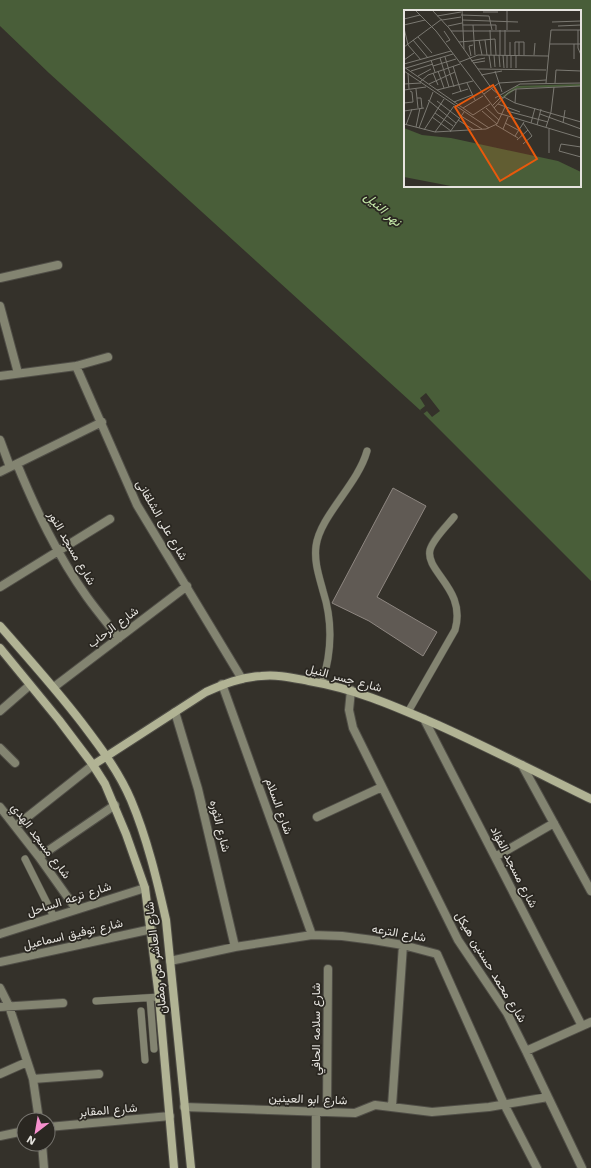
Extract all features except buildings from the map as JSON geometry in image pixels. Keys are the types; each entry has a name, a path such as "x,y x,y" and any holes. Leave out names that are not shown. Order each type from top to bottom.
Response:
{"main road":[{"name":"شارع العاشر من رمضان","path":"0,626 54,687 107,756 131,800 158,883 166,920 191,1168"},
{"name":"شارع العاشر من رمضان","path":"0,648 93,765 114,805 145,888 152,929 174,1168"},
{"name":"شارع جسر النيل","path":"93,765 190,701 222,684 262,676 282,676 351,690 383,701 522,765 591,799"}],"street":[{"path":"0,278 58,265"},
{"path":"0,306 18,373"},
{"path":"0,376 76,366 108,357"},
{"name":"شارع على الشلقانى","path":"76,366 102,422 137,505 242,679"},
{"path":"0,472 102,422"},
{"name":"شارع مسجد النور","path":"0,440 58,551 87,597 119,638"},
{"path":"0,587 110,519"},
{"name":"شارع الرحاب","path":"54,687 187,586"},
{"name":"شارع السلام","path":"222,684 312,935"},
{"path":"0,711 30,685"},
{"name":"شارع محمد حسنين هيكل","path":"351,690 349,710 353,728 458,940 507,1013 582,1168"},
{"name":"شارع الثوره","path":"175,712 198,789 218,866 235,947"},
{"name":"شارع مسجد الفؤاد","path":"424,719 582,1026"},
{"path":"0,748 15,763"},
{"path":"16,826 93,765"},
{"path":"522,765 591,891"},
{"path":"317,818 382,787"},
{"path":"39,857 114,805"},
{"name":"شارع مسجد الهدي","path":"0,807 16,826 76,909"},
{"path":"495,857 554,823"},
{"name":"شارع ترعه الساحل","path":"0,934 145,888"},
{"name":"شارع توفيق اسماعيل","path":"0,962 152,929"},
{"name":"شارع الترعه","path":"170,961 235,947 312,935 342,936 403,945 432,952 439,957 504,1104 537,1168"},
{"path":"392,1106 403,945"},
{"name":"شارع سلامه الحافي","path":"327,1112 328,970"},
{"path":"0,988 4,1006 33,1079 38,1112"},
{"path":"4,1006 62,1003"},
{"path":"526,1050 591,1022"},
{"path":"0,1074 27,1062"},
{"path":"33,1079 99,1074"},
{"name":"شارع ابو العينين","path":"184,1107 316,1112 358,1112 375,1105 432,1112 504,1104 548,1097"},
{"path":"316,1112 316,1168"},
{"name":"شارع المقابر","path":"56,1126 170,1116"},
{"path":"0,1136 16,1133"},
{"path":"43,1152 44,1168"}],"lane":[{"path":"322,683 329,658 331,632 327,605 316,565 316,546 321,530 358,473 367,451"},
{"path":"408,712 455,630 457,622 457,603 433,563 430,555 432,545 454,517"},
{"path":"25,859 54,916"},
{"path":"96,1001 159,997"},
{"path":"150,998 154,1049"},
{"path":"142,1011 145,1060"},
{"path":"144,1049 163,1048"}],"water":[{"name":"نهر النيل","path":"0,0 591,0 591,581 420,410 49,73 0,26"}],"pier":[{"path":"426,393 440,411 432,417 427,411 423,414 420,410 425,406 420,398"}]}
